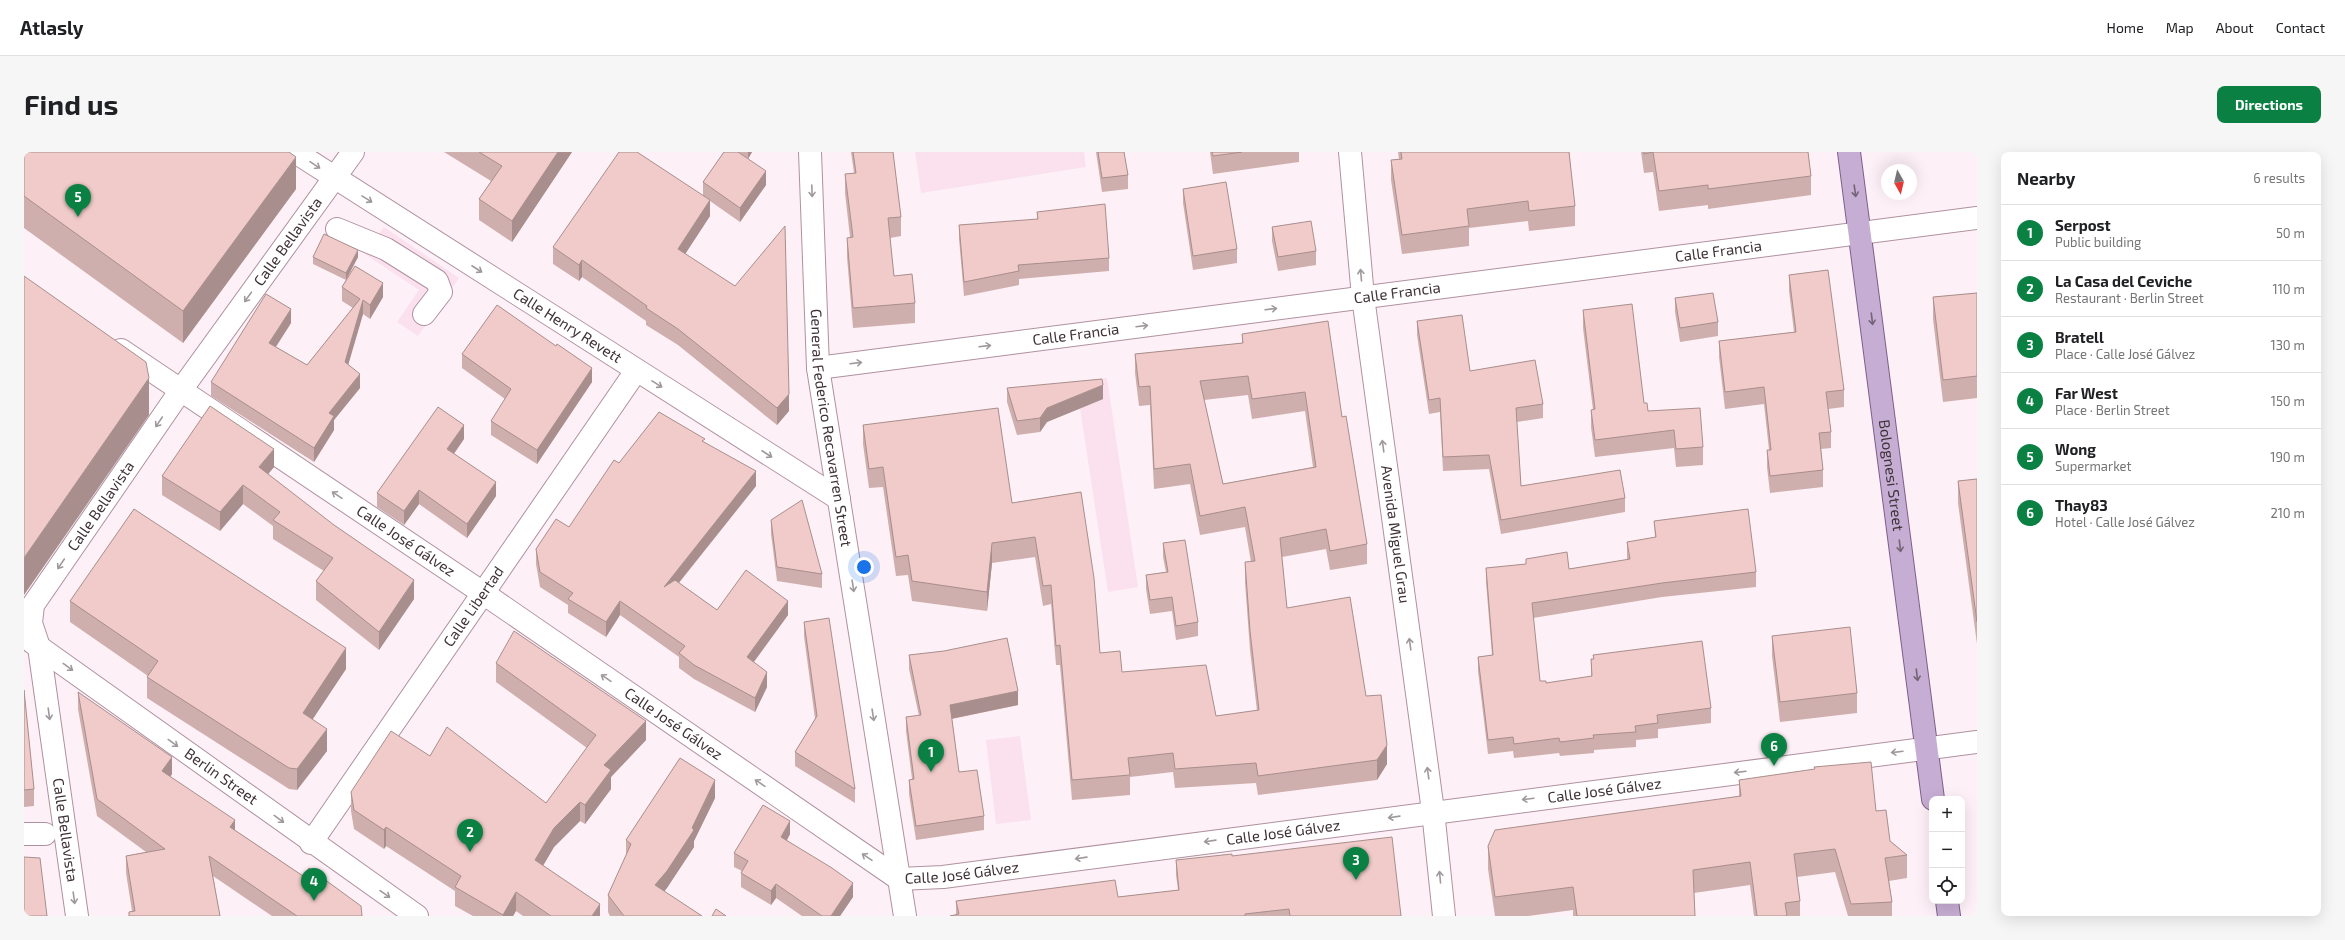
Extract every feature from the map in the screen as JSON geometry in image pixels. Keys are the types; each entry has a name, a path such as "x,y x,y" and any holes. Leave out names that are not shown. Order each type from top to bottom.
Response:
{"main road":[{"name":"Bolognesi Street","path":"1849,152 1861,233 1933,796"},
{"path":"1947,904 1949,916"}],"street":[{"name":"Calle Henry Revett","path":"295,152 839,500"},
{"name":"Calle Bellavista","path":"76,916 32,642 31,623 34,605 181,390 354,152"},
{"name":"General Federico Recavarren Street","path":"810,152 818,368 905,916"},
{"name":"Avenida Miguel Grau","path":"1350,152 1363,297 1433,811 1444,916"},
{"name":"Calle Francia","path":"818,368 1977,218"},
{"path":"386,249 402,221"},
{"path":"337,229 386,249 437,281 441,292 424,314"},
{"name":"Calle José Gálvez","path":"102,338 483,593 899,879 951,876 1433,811 1977,742"},
{"name":"Calle Libertad","path":"311,843 636,371"},
{"name":"Berlin Street","path":"32,642 409,913"}],"shaded area":[{"path":"915,152 1084,152 1086,167 921,193"},
{"path":"384,227 459,278 418,336 397,322 419,290 365,254"},
{"path":"1107,378 1138,587 1108,592 1076,382"},
{"path":"1020,736 1031,820 996,824 986,740"}],"building":[{"path":"24,152 289,152 296,157 183,311 24,196"},
{"path":"479,152 558,152 512,221 479,199 502,166"},
{"path":"619,152 637,152 710,200 678,249 735,286 785,226 789,394 777,408 678,329 646,308 647,306 582,260 579,265 553,247"},
{"path":"724,152 738,152 766,171 740,208 703,182"},
{"path":"853,152 893,152 901,217 888,218 894,276 912,274 915,303 853,308 847,238 853,237 845,174 856,173"},
{"path":"1098,152 1124,152 1128,175 1102,178"},
{"path":"1212,152 1242,152 1213,156"},
{"path":"1401,152 1569,152 1575,206 1529,211 1528,201 1467,209 1469,226 1402,235 1391,160 1402,159"},
{"path":"1653,152 1808,152 1811,176 1708,189 1708,185 1659,191"},
{"path":"1226,182 1237,249 1193,256 1183,189"},
{"path":"1105,204 1109,258 1018,265 1019,271 964,282 959,225 1038,219 1037,212"},
{"path":"1311,221 1316,251 1278,257 1272,227"},
{"path":"324,234 358,250 346,273 313,257"},
{"path":"355,266 383,283 370,305 363,300 345,362 360,374 329,413 334,416 314,448 211,382 266,294 291,309 269,343 307,365 360,299 342,287"},
{"path":"1828,270 1844,390 1826,392 1831,432 1819,433 1823,470 1770,476 1767,450 1771,450 1764,387 1725,392 1719,341 1796,332 1789,275"},
{"path":"24,276 146,362 149,378 24,558"},
{"path":"1713,293 1718,322 1680,328 1675,298"},
{"path":"1977,293 1977,376 1943,380 1933,297"},
{"path":"1632,304 1644,403 1647,403 1648,411 1700,408 1703,447 1676,449 1674,430 1595,440 1591,410 1595,409 1583,310"},
{"path":"497,305 556,346 557,344 592,368 537,450 491,421 511,389 462,354"},
{"path":"1462,315 1470,371 1535,360 1543,404 1516,408 1521,486 1620,470 1625,498 1501,520 1489,455 1443,457 1440,398 1429,400 1417,321"},
{"path":"1328,321 1342,417 1346,416 1367,544 1330,551 1326,529 1280,538 1287,608 1350,597 1366,696 1381,695 1387,745 1377,760 1258,776 1256,763 1175,769 1173,753 1128,758 1130,775 1072,780 1060,645 1056,646 1051,585 1043,586 1035,537 992,543 987,592 912,581 908,555 896,557 883,467 869,469 863,425 998,408 1012,503 1081,492 1094,578 1100,653 1120,651 1122,672 1206,665 1216,716 1259,710 1250,631 1245,562 1255,561 1245,507 1200,516 1190,464 1154,469 1150,386 1139,387 1135,354 1243,343 1242,334","holes":["1248,376 1252,399 1305,392 1316,467 1223,484 1200,381"]},
{"path":"1102,379 1103,385 1047,408 1040,418 1017,421 1007,388"},
{"path":"210,406 274,449 259,467 334,525 414,580 379,632 316,581 333,558 273,520 280,512 243,485 220,512 162,476"},
{"path":"438,407 464,425 447,449 496,482 467,524 419,490 404,511 377,493"},
{"path":"659,412 705,439 702,441 756,471 664,587 675,580 717,610 746,570 788,601 747,657 767,672 755,698 694,665 679,653 685,646 620,601 606,622 568,599 573,593 540,572 536,549 556,519 569,527 614,460 619,463"},
{"path":"1977,479 1977,622 1958,481"},
{"path":"802,500 822,574 777,567 771,520"},
{"path":"134,509 346,648 303,713 327,729 297,769 289,768 147,677 158,661 70,601"},
{"path":"1748,509 1756,572 1662,583 1532,603 1540,681 1546,681 1546,683 1592,676 1591,659 1594,659 1593,655 1702,641 1711,708 1657,715 1658,723 1635,726 1636,732 1593,735 1594,738 1560,742 1559,738 1514,744 1513,737 1488,740 1478,657 1493,655 1486,568 1526,564 1526,559 1567,552 1569,569 1630,559 1627,542 1656,537 1654,521"},
{"path":"1185,540 1198,622 1176,626 1172,597 1150,600 1146,575 1168,572 1163,543"},
{"path":"829,618 855,789 795,752 817,716 804,622"},
{"path":"1850,627 1857,693 1780,702 1772,636"},
{"path":"514,631 646,721 604,765 611,770 585,805 580,802 554,828 535,860 600,904 592,916 551,916 516,892 503,915 455,887 461,876 386,827 384,830 354,810 351,792 391,731 430,756 447,727 546,803 596,735 496,663"},
{"path":"1007,638 1018,691 950,705 959,772 977,770 984,816 916,826 909,780 914,779 906,717 921,715 909,655 944,651"},
{"path":"24,690 34,789 24,790"},
{"path":"78,692 172,757 162,771 235,820 230,827 303,876 309,868 361,906 362,916 297,916 209,856 220,916 129,916 129,912 135,911 126,856 165,849 97,799"},
{"path":"680,758 715,780 692,828 694,830 667,871 655,885 702,916 624,916 608,895 631,844 626,840"},
{"path":"1871,762 1876,811 1886,810 1890,841 1907,855 1885,858 1892,902 1851,904 1835,849 1794,854 1800,901 1785,903 1787,916 1757,916 1750,862 1693,870 1695,916 1577,916 1573,887 1495,897 1488,846 1495,830 1741,796 1739,780 1815,769 1814,767"},
{"path":"763,805 790,821 781,837 832,868 853,883 831,916 822,916 776,884 771,891 741,873 748,861 734,853"},
{"path":"1392,837 1401,916 1290,916 1289,909 1245,914 1245,916 950,916 959,914 956,901 1115,880 1118,897 1179,890 1176,860 1232,854 1232,856"},
{"path":"24,857 40,858 47,916 24,916"},
{"path":"716,909 726,916 712,916"}],"place":[{"name":"Wong","path":"78,217"},
{"name":"Thay83","path":"1774,766"},
{"name":"Serpost","path":"931,772"},
{"name":"La Casa del Ceviche","path":"470,852"},
{"name":"Bratell","path":"1356,880"},
{"name":"Far West","path":"314,901"}]}
